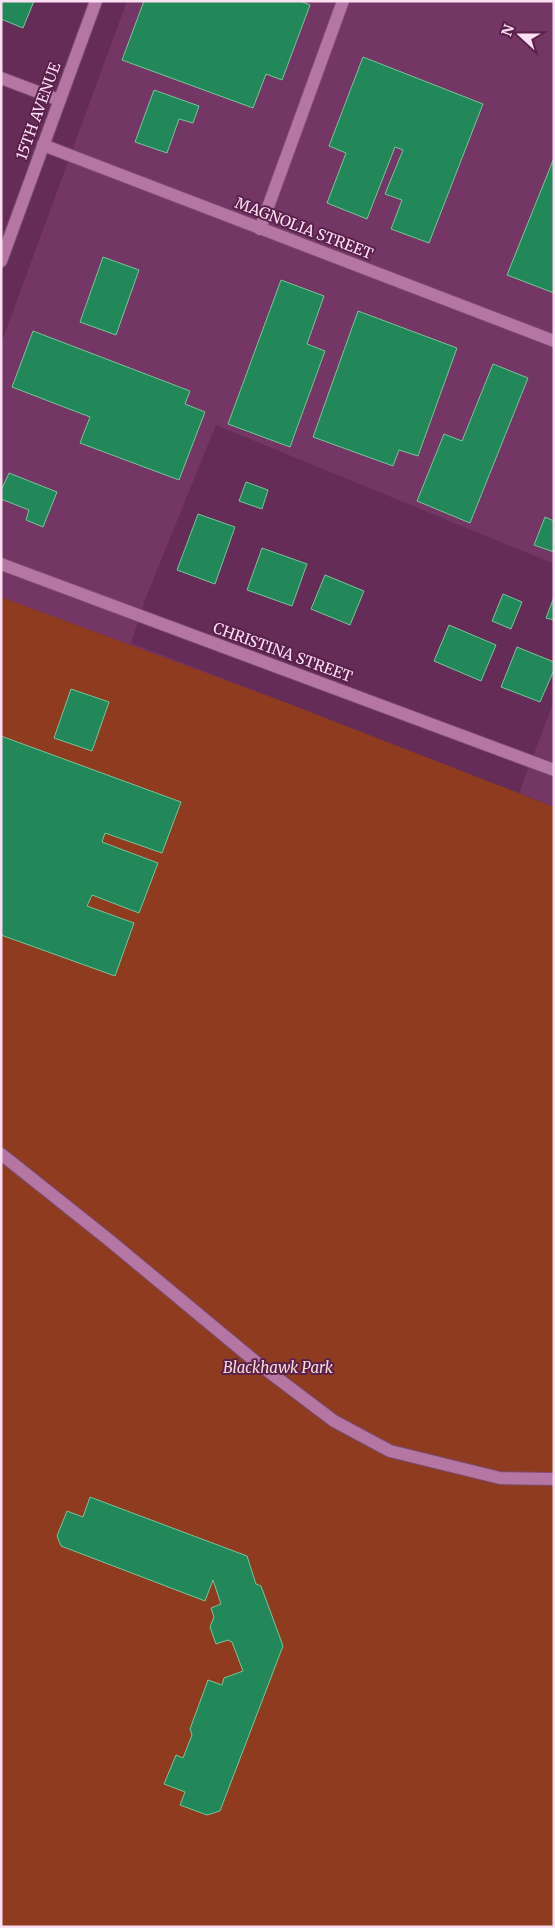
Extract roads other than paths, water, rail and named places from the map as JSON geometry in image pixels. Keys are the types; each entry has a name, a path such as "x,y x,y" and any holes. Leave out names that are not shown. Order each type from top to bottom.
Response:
{"street":[{"name":"15TH AVENUE","path":"1,260 96,1"},
{"path":"260,229 342,5"},
{"path":"1,78 59,100"},
{"name":"MAGNOLIA STREET","path":"43,145 554,341"},
{"name":"CHRISTINA STREET","path":"1,564 554,770"},
{"path":"1,1154 109,1240 256,1362 334,1421 390,1451 500,1478 554,1479"}],"park label":[{"name":"Blackhawk Park","path":"278,1367"}]}
